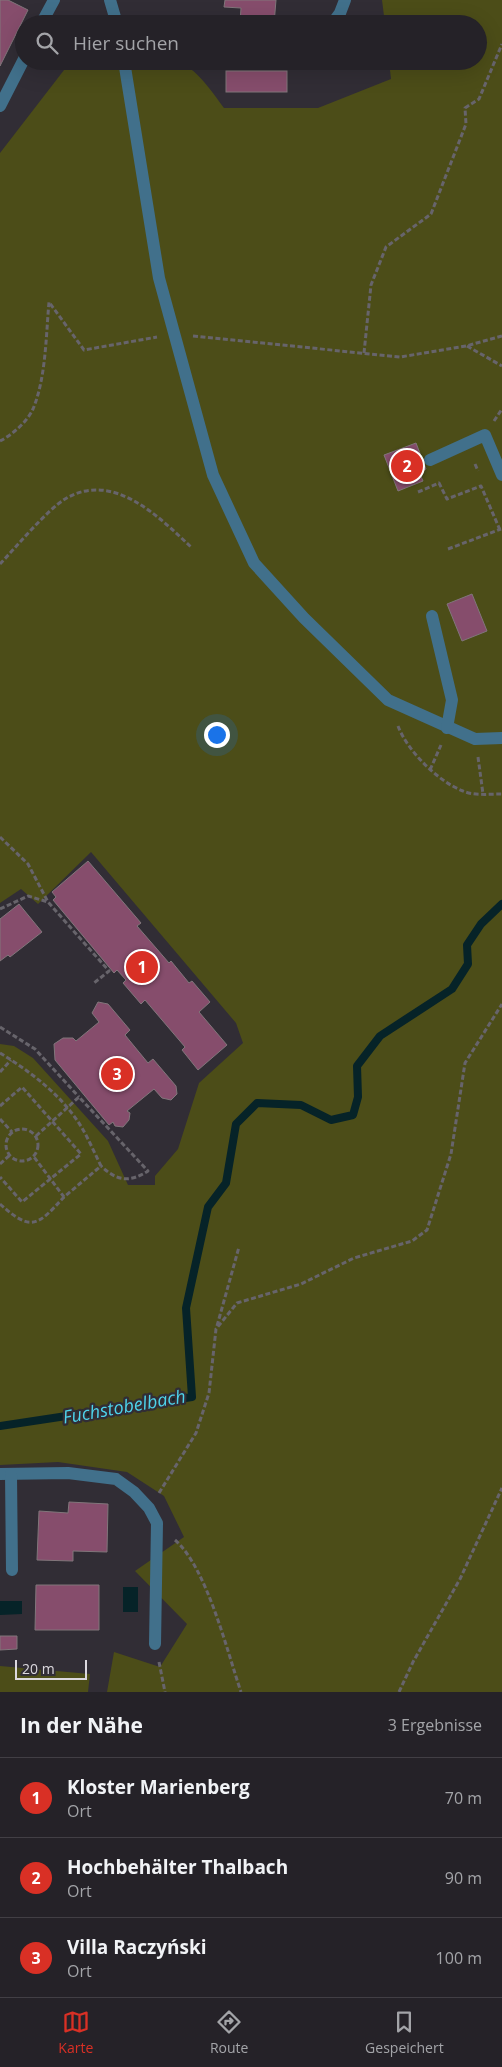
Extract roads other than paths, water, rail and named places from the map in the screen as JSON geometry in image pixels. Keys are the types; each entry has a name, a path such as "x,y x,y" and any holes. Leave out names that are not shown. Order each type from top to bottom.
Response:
{"street":[{"path":"46,15 54,0"},
{"path":"110,0 114,15"},
{"path":"339,15 345,0"},
{"path":"0,106 18,70"},
{"path":"125,70 159,278 214,475 254,563 304,618 388,700 475,739 502,738"},
{"path":"430,460 485,435 502,475"},
{"path":"432,616 452,700 447,728"},
{"path":"12,1570 5,1474 68,1473 116,1479 134,1492 149,1508 157,1523 155,1644"}],"water":[{"path":"123,1587 138,1587 138,1612 123,1612"},
{"path":"0,1601 22,1601 22,1614 0,1615"}],"waterway":[{"name":"Fuchstobelbach","path":"0,1426 192,1397 186,1308 208,1207 226,1183 236,1124 257,1103 301,1105 331,1120 353,1115 358,1097 357,1066 380,1036 452,989 468,964 467,945 481,924 502,904"}],"place":[{"name":"Hochbehälter Thalbach","path":"407,466"},
{"name":"Kloster Marienberg","path":"142,967"},
{"name":"Villa Raczyński","path":"117,1074"}]}
